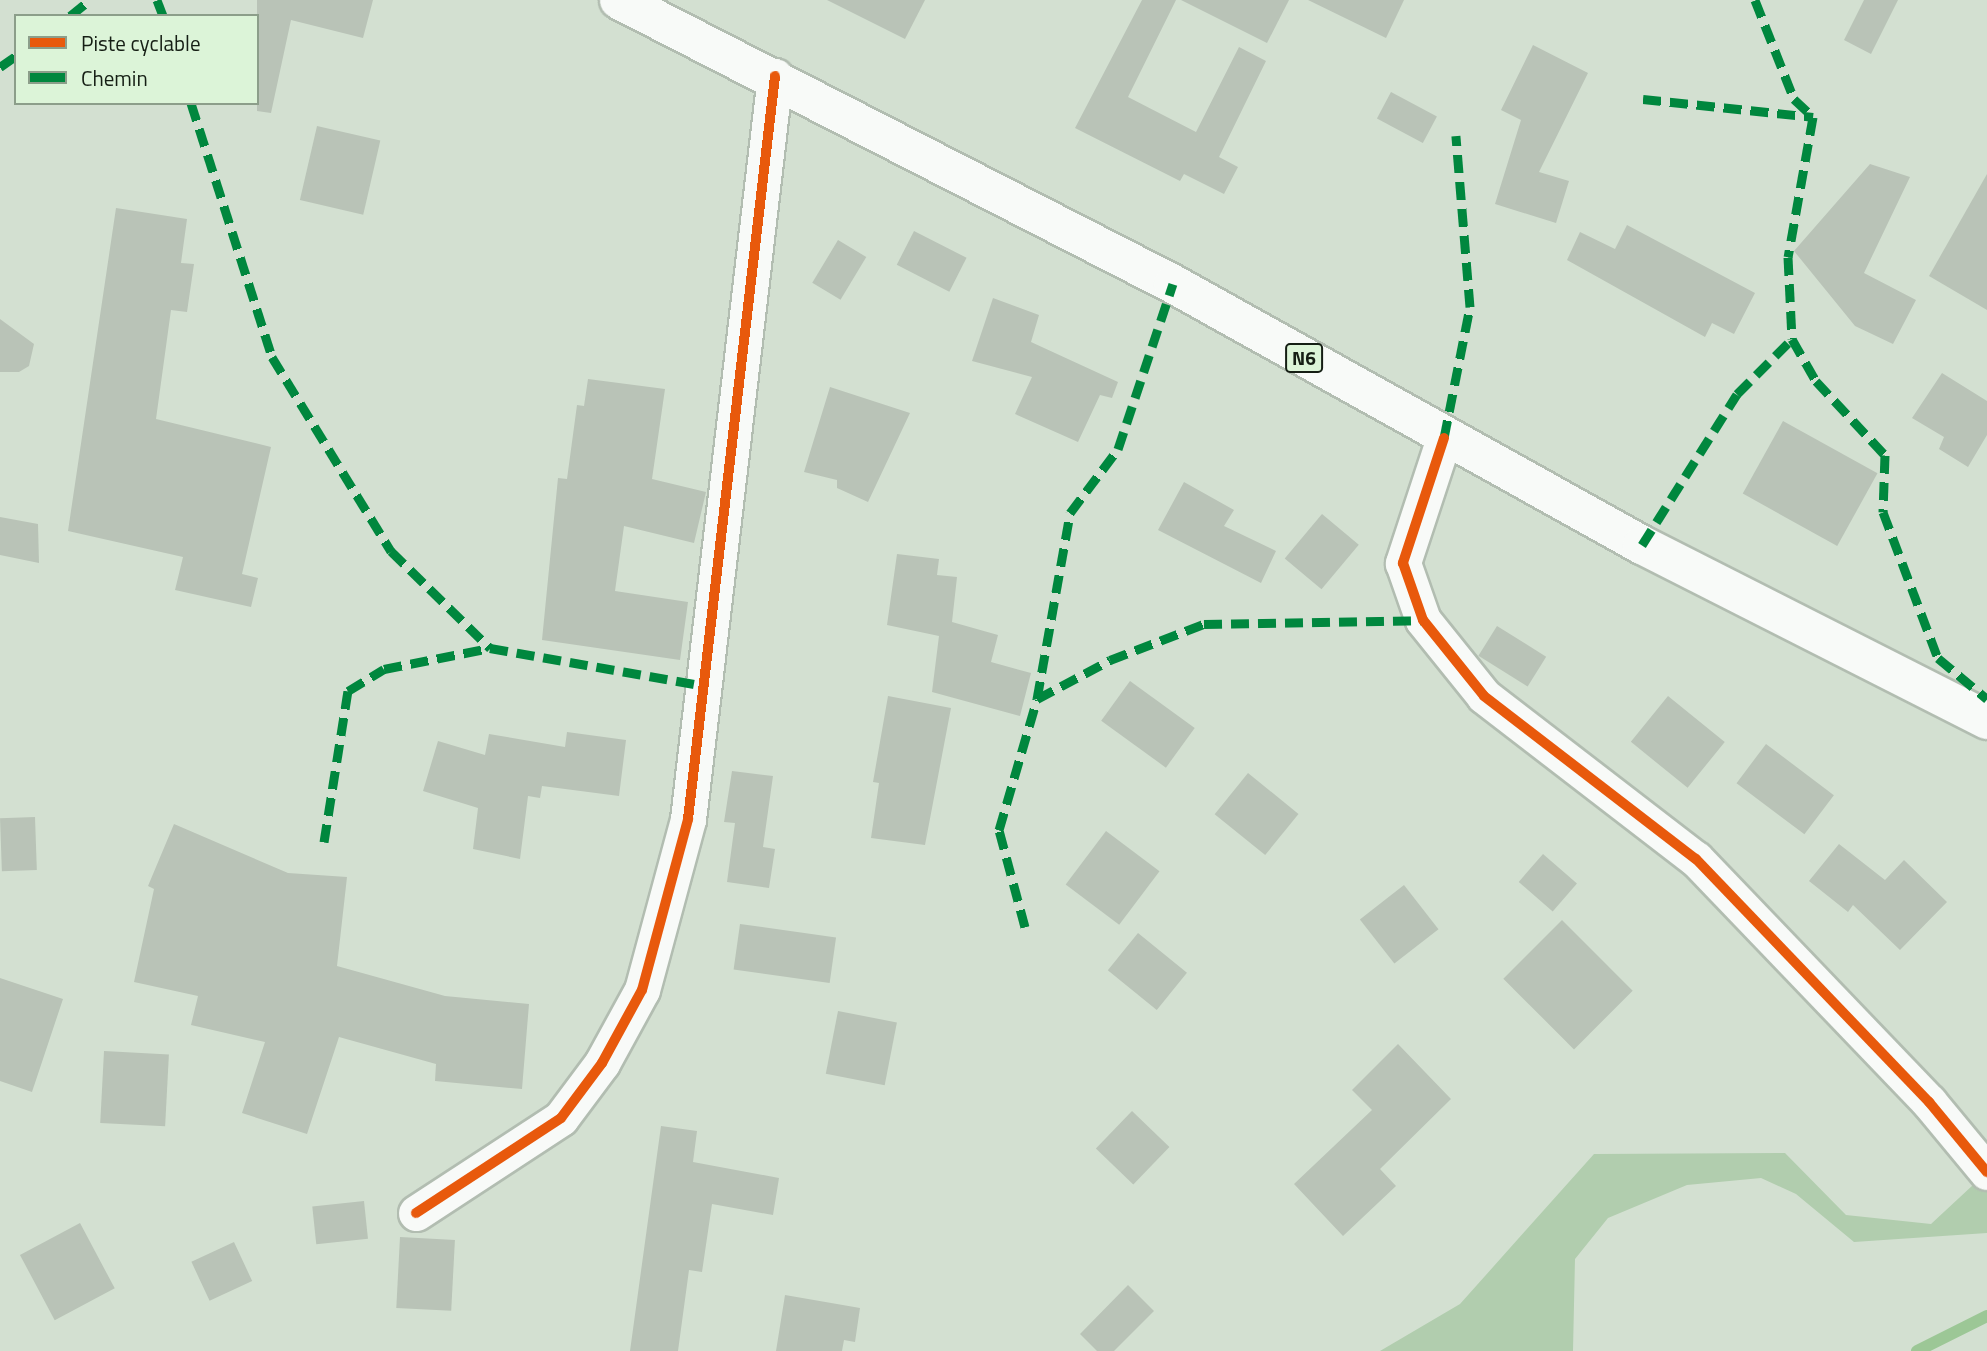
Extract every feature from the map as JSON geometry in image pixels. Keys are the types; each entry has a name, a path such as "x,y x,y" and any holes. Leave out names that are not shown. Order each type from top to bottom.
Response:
{"highway":[{"name":"N6","path":"619,0 775,76 1174,284 1444,438 1987,720"}],"street":[{"path":"416,1213 561,1118 602,1063 642,990 688,819 775,76"},
{"path":"1444,438 1403,563 1423,620 1484,696 1696,859 1984,1160"}],"green space":[{"path":"1785,1153 1846,1215 1931,1224 1987,1172 1987,1233 1854,1242 1796,1194 1761,1178 1687,1185 1608,1218 1575,1259 1573,1351 1380,1351 1460,1304 1594,1154"}],"building":[{"path":"257,0 373,0 363,38 291,20 271,113 257,111"},
{"path":"827,0 925,0 905,39"},
{"path":"1142,0 1176,0 1128,97 1196,132 1239,47 1266,61 1219,157 1238,167 1224,194 1184,174 1180,181 1075,128"},
{"path":"1181,0 1289,0 1267,43"},
{"path":"1308,0 1404,0 1386,38"},
{"path":"1864,0 1898,0 1871,54 1844,40"},
{"path":"1533,45 1588,73 1539,172 1569,181 1556,223 1495,204 1521,120 1501,110"},
{"path":"1391,92 1437,116 1423,143 1377,118"},
{"path":"317,126 380,141 363,215 300,200"},
{"path":"1870,164 1910,177 1864,273 1916,300 1893,344 1855,326 1794,251"},
{"path":"1987,174 1987,310 1929,276"},
{"path":"116,208 187,219 181,263 194,264 187,312 171,310 156,419 271,447 242,574 258,578 251,607 175,590 183,557 68,531"},
{"path":"1627,225 1755,293 1734,334 1712,323 1705,337 1567,260 1580,232 1615,249"},
{"path":"914,231 967,258 949,292 897,265"},
{"path":"838,240 866,257 841,300 812,283"},
{"path":"993,298 1039,315 1031,342 1118,382 1112,398 1100,395 1078,442 1015,414 1032,377 972,361"},
{"path":"0,319 34,344 29,366 19,372 0,372"},
{"path":"1942,373 1987,401 1987,435 1968,467 1939,449 1944,437 1912,418"},
{"path":"588,379 665,389 652,479 706,492 694,543 624,526 615,591 688,602 680,660 542,640 558,478 567,479 577,405 584,406"},
{"path":"830,387 910,413 868,502 837,488 837,480 804,472"},
{"path":"1783,421 1877,473 1837,546 1743,494"},
{"path":"1184,482 1234,510 1224,526 1276,551 1261,583 1158,530"},
{"path":"1322,514 1359,545 1321,589 1285,558"},
{"path":"0,517 38,524 39,563 0,555"},
{"path":"897,554 939,559 937,575 957,577 952,622 998,635 991,662 1031,673 1020,716 932,692 939,636 887,625"},
{"path":"1497,626 1546,657 1528,686 1478,656"},
{"path":"1130,681 1195,728 1166,768 1101,721"},
{"path":"888,696 951,708 925,845 871,838 879,783 873,782"},
{"path":"1668,696 1725,742 1688,788 1631,742"},
{"path":"567,732 626,740 619,796 542,786 540,798 528,796 520,859 473,849 478,808 423,791 438,741 485,755 489,734 565,747"},
{"path":"1766,744 1834,795 1804,834 1737,783"},
{"path":"732,771 773,776 763,847 775,849 769,888 727,882 735,823 724,822"},
{"path":"1248,773 1299,814 1265,855 1215,814"},
{"path":"35,817 37,870 2,871 0,818"},
{"path":"174,824 288,873 347,877 337,966 445,996 529,1004 522,1089 435,1081 436,1064 339,1037 307,1134 242,1113 265,1042 191,1025 198,996 134,982 154,889 148,886"},
{"path":"1106,831 1160,871 1119,925 1066,885"},
{"path":"1839,844 1885,880 1904,860 1947,902 1900,950 1853,905 1848,912 1809,881"},
{"path":"1543,854 1577,884 1553,911 1519,882"},
{"path":"1404,885 1438,929 1394,964 1360,919"},
{"path":"1562,920 1633,991 1574,1049 1503,979"},
{"path":"740,924 836,937 830,983 734,970"},
{"path":"1138,933 1187,973 1157,1010 1108,970"},
{"path":"0,978 63,999 32,1092 0,1081"},
{"path":"838,1011 897,1022 885,1085 826,1074"},
{"path":"1398,1044 1451,1099 1380,1169 1396,1186 1343,1236 1294,1184 1372,1110 1352,1090"},
{"path":"104,1051 169,1054 165,1126 100,1123"},
{"path":"1132,1111 1169,1147 1133,1185 1096,1148"},
{"path":"661,1126 697,1131 693,1162 779,1178 773,1215 712,1204 702,1272 689,1270 678,1351 630,1351"},
{"path":"364,1201 368,1239 316,1244 312,1206"},
{"path":"80,1223 115,1288 55,1320 20,1255"},
{"path":"400,1237 455,1240 451,1311 396,1308"},
{"path":"234,1242 252,1281 210,1301 191,1262"},
{"path":"1128,1285 1154,1311 1114,1351 1097,1351 1080,1334"},
{"path":"785,1295 860,1308 855,1342 844,1340 842,1351 776,1351"}],"waterway":[{"path":"1917,1351 1987,1316"}],"marked path":[{"path":"72,14 90,0"},
{"path":"157,0 162,14"},
{"path":"1755,0 1794,99 1813,117 1788,257 1792,339 1816,381 1885,455 1883,512 1938,658 1987,699"},
{"path":"0,67 14,57"},
{"path":"1643,99 1813,117"},
{"path":"192,105 272,357 391,551 490,648"},
{"path":"1444,438 1470,307 1456,136"},
{"path":"1025,927 999,830 1037,699 1070,513 1118,449 1173,284"},
{"path":"1642,545 1737,394 1792,339"},
{"path":"1037,699 1110,660 1204,624 1423,620"},
{"path":"324,842 348,691 384,669 490,648 706,686"}],"cycle path":[{"path":"416,1213 561,1118 602,1063 642,990 688,819 775,76"},
{"path":"1444,438 1403,563 1423,620 1484,696 1696,859 1929,1102 1987,1172"}]}
